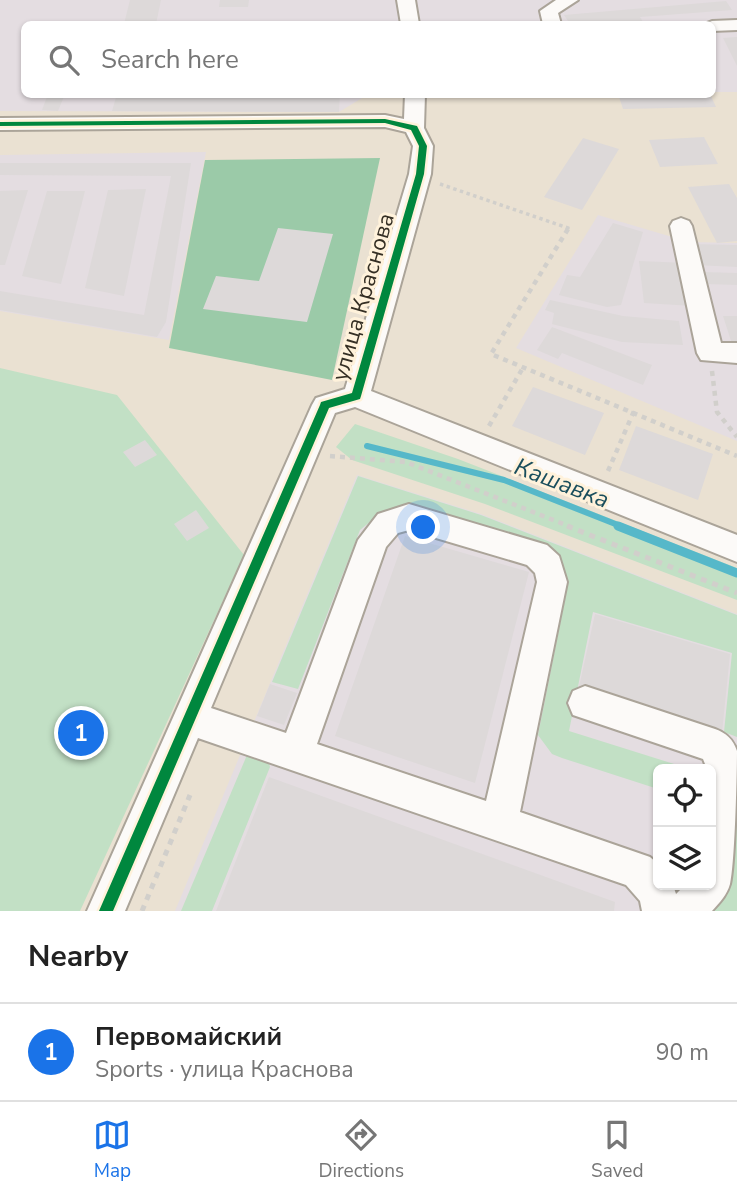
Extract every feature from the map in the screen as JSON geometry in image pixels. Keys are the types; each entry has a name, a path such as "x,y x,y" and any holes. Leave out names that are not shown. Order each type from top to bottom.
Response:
{"street":[{"path":"406,0 410,21"},
{"path":"551,21 549,11 569,0"},
{"path":"716,26 737,24"},
{"name":"улица Краснова","path":"106,911 325,405 356,396 420,174 423,146 414,128 415,98"},
{"path":"0,124 385,121 414,128"},
{"path":"681,226 710,353 737,353"},
{"path":"356,396 737,549"},
{"path":"296,754 373,540 388,523 409,517 536,554 545,561 551,571 552,582 499,824"},
{"path":"585,703 715,746 720,751 725,765 716,836"},
{"path":"190,718 637,870 650,880 658,893 661,911"},
{"path":"687,911 705,890"}],"path":[{"path":"420,174 444,186 568,228 491,354 634,411 737,456"},
{"path":"489,427 524,366"},
{"path":"607,473 634,411"},
{"path":"330,455 406,462 737,593"}],"shaded area":[{"path":"0,0 737,0 737,92 716,92 716,21 21,21 21,98 362,98 339,112 0,111"},
{"path":"206,152 169,340 0,311 0,155"},
{"path":"598,215 689,242 737,243 737,441 516,348"},
{"path":"357,475 481,514 737,614 737,911 175,911"}],"green space":[{"path":"380,158 332,380 169,348 205,160"},
{"path":"0,368 117,395 244,555 80,911 0,911"},
{"path":"355,424 458,459 737,568 737,600 485,504 352,460 336,447"},
{"path":"358,476 481,515 737,615 737,737 724,732 732,653 593,612 569,731 674,764 653,764 653,787 552,754 538,735 567,589 563,574 377,516 360,530 298,689 272,682"},
{"path":"247,755 268,760 270,767 212,911 181,911"},
{"path":"737,770 737,911 704,911 709,890 716,890 716,860"}],"building":[{"path":"130,0 161,0 157,21 125,21"},
{"path":"220,0 249,0 248,7 219,7"},
{"path":"726,1 732,10 640,17 642,21 568,21 564,15"},
{"path":"737,37 737,66 723,38"},
{"path":"46,98 63,98 58,111 42,110"},
{"path":"116,98 340,98 339,112 112,111"},
{"path":"619,98 712,98 716,107 623,109"},
{"path":"704,137 718,164 660,167 649,140"},
{"path":"583,138 619,149 582,210 544,197"},
{"path":"0,163 191,163 166,322 157,337 0,310 0,291 144,315 171,176 0,175"},
{"path":"729,184 737,198 737,241 717,243 688,187"},
{"path":"146,189 124,296 85,288 108,190"},
{"path":"28,190 5,265 0,265 0,191"},
{"path":"47,191 85,191 61,284 22,276"},
{"path":"613,223 643,232 621,305 607,307 559,295 567,275 580,277"},
{"path":"278,228 333,234 307,322 203,309 216,276 259,281"},
{"path":"689,244 737,245 737,267 695,265"},
{"path":"639,261 686,263 693,306 644,303"},
{"path":"703,272 737,273 737,285 706,284"},
{"path":"550,300 623,316 679,321 683,345 622,342 552,324 554,313 545,310"},
{"path":"723,316 737,316 737,344 732,344"},
{"path":"552,327 652,365 643,385 562,353 558,359 537,350"},
{"path":"533,387 604,413 585,455 512,426"},
{"path":"636,426 713,454 698,500 619,470"},
{"path":"145,440 157,455 135,467 123,452"},
{"path":"196,510 209,528 187,541 174,524"},
{"path":"405,536 529,572 475,783 335,736"},
{"path":"595,614 730,654 722,732 579,687"},
{"path":"270,684 297,693 284,725 257,716"},
{"path":"269,777 615,902 614,911 216,911"}],"waterway":[{"name":"Кашавка","path":"367,446 504,480 623,527"},
{"name":"Кашавка","path":"618,526 737,573"}],"cycle path":[{"path":"0,124 385,121 414,128 423,146 420,174 356,396 325,405 106,911"}],"place":[{"name":"Первомайский","path":"81,733"}]}
